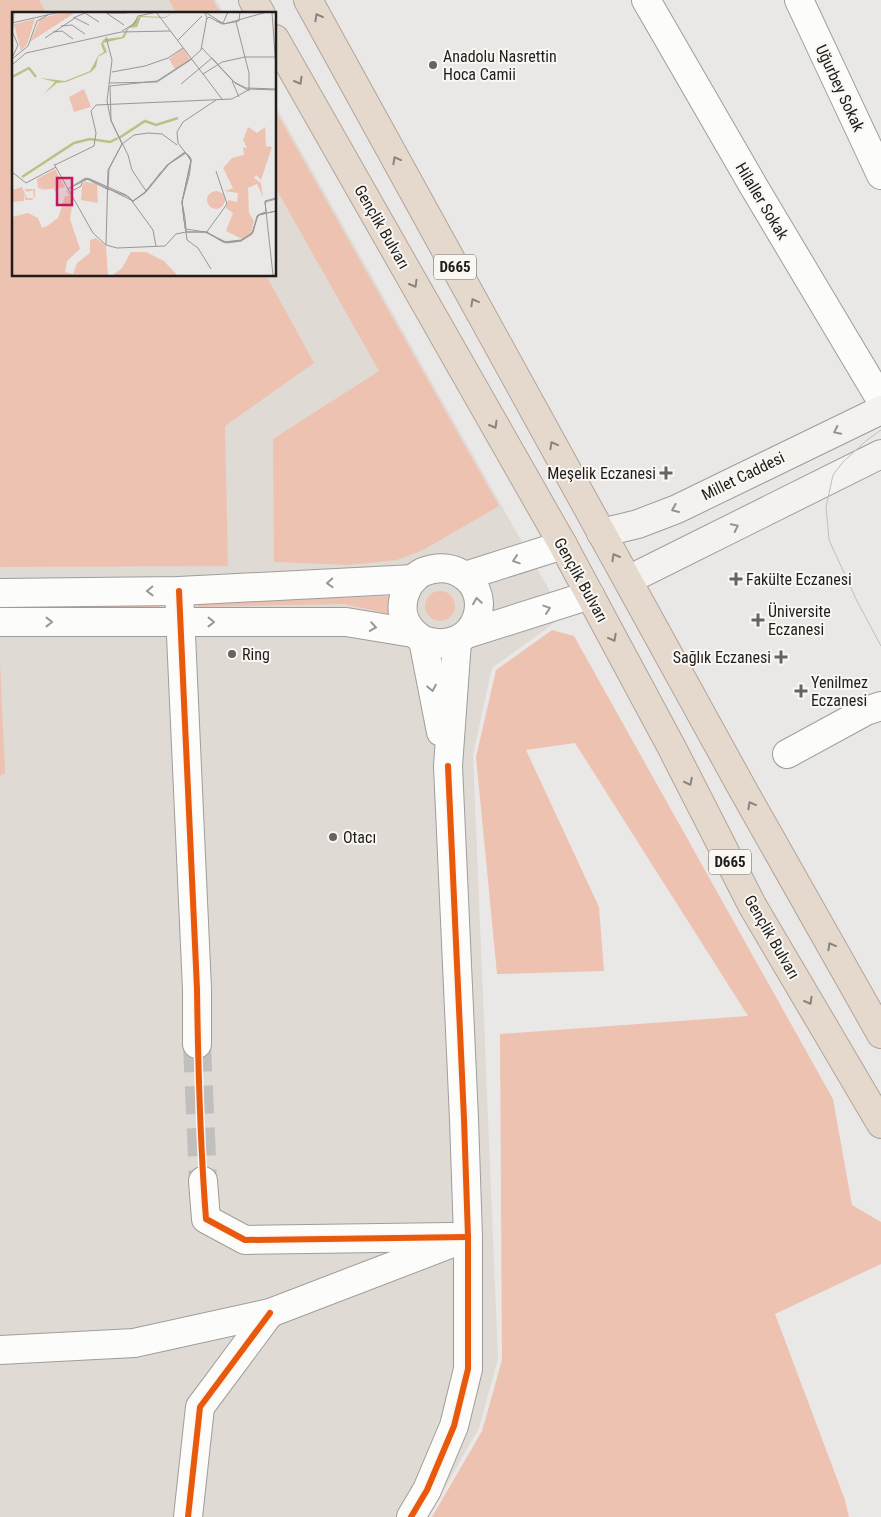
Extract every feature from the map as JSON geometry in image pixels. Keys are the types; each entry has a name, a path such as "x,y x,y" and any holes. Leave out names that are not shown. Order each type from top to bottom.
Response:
{"highway":[{"path":"253,0 260,12"},
{"name":"D665","path":"308,0 601,533"},
{"name":"Gençlik Bulvarı","path":"276,41 563,545 672,748 752,905 881,1124"},
{"path":"563,545 601,533 628,580 590,595"},
{"name":"D665","path":"628,580 742,788 881,1034"}],"main road":[{"name":"Millet Caddesi","path":"601,533 638,524 677,508 881,410"},
{"path":"628,580 881,454"}],"street":[{"name":"Hilaller Sokak","path":"646,0 881,400"},
{"name":"Uğurbey Sokak","path":"799,0 881,175"},
{"path":"465,576 563,545"},
{"path":"411,1517 427,1490 454,1426 468,1369 468,1237 464,1109 448,766 462,638 475,624 479,612 474,586 465,576 448,569 439,568 421,573 406,588 402,612 406,624 418,637 448,766"},
{"path":"0,593 179,591 414,579"},
{"path":"179,591 197,989 197,1044"},
{"path":"0,622 346,622 418,637 434,644 446,644 590,595"},
{"path":"787,754 866,711 881,706"},
{"path":"203,1181 206,1219 245,1240 468,1237"},
{"path":"0,1350 134,1343 270,1313 468,1237"},
{"path":"188,1517 200,1407 270,1313"}],"shaded area":[{"path":"0,0 216,0 223,12 12,12 12,276 276,276 276,107 564,616 492,668 473,755 498,1359 479,1428 428,1517 0,1517"},
{"path":"0,0 39,0 46,12 12,12 12,276 267,276 314,363 225,426 228,566 0,567"},
{"path":"169,0 213,0 220,12 176,12"},
{"path":"276,112 499,506 423,550 397,560 348,565 274,562 273,439 379,371 276,189"},
{"path":"440,591 451,595 455,606 451,617 440,621 429,617 425,606 429,595"},
{"path":"390,596 390,614 344,604 198,607 198,602"},
{"path":"160,603 160,608 0,609 0,604"},
{"path":"552,630 574,636 833,1099 852,1205 881,1222 881,1264 775,1314 845,1500 849,1517 432,1517 482,1431 502,1360 500,1034 748,1016 575,743 526,750 599,907 604,971 497,974 476,757 496,670"},
{"path":"0,662 5,773 0,776"}],"tunnel":[{"path":"197,1044 203,1181"}],"tram line":[{"path":"881,430 843,462 833,475 826,507 829,540 857,601 881,646"}],"cycle path":[{"path":"179,591 206,1219 245,1240 468,1237"},
{"path":"411,1517 427,1490 454,1426 468,1369 468,1237 448,766"},
{"path":"188,1517 200,1407 270,1313"}],"place":[{"name":"Anadolu Nasrettin Hoca Camii","path":"433,65"},
{"name":"Meşelik Eczanesi","path":"666,473"},
{"name":"Fakülte Eczanesi","path":"736,579"},
{"name":"Üniversite Eczanesi","path":"758,620"},
{"name":"Ring","path":"232,654"},
{"name":"Sağlık Eczanesi","path":"781,657"},
{"name":"Yenilmez Eczanesi","path":"801,691"},
{"name":"Otacı","path":"333,837"}]}
